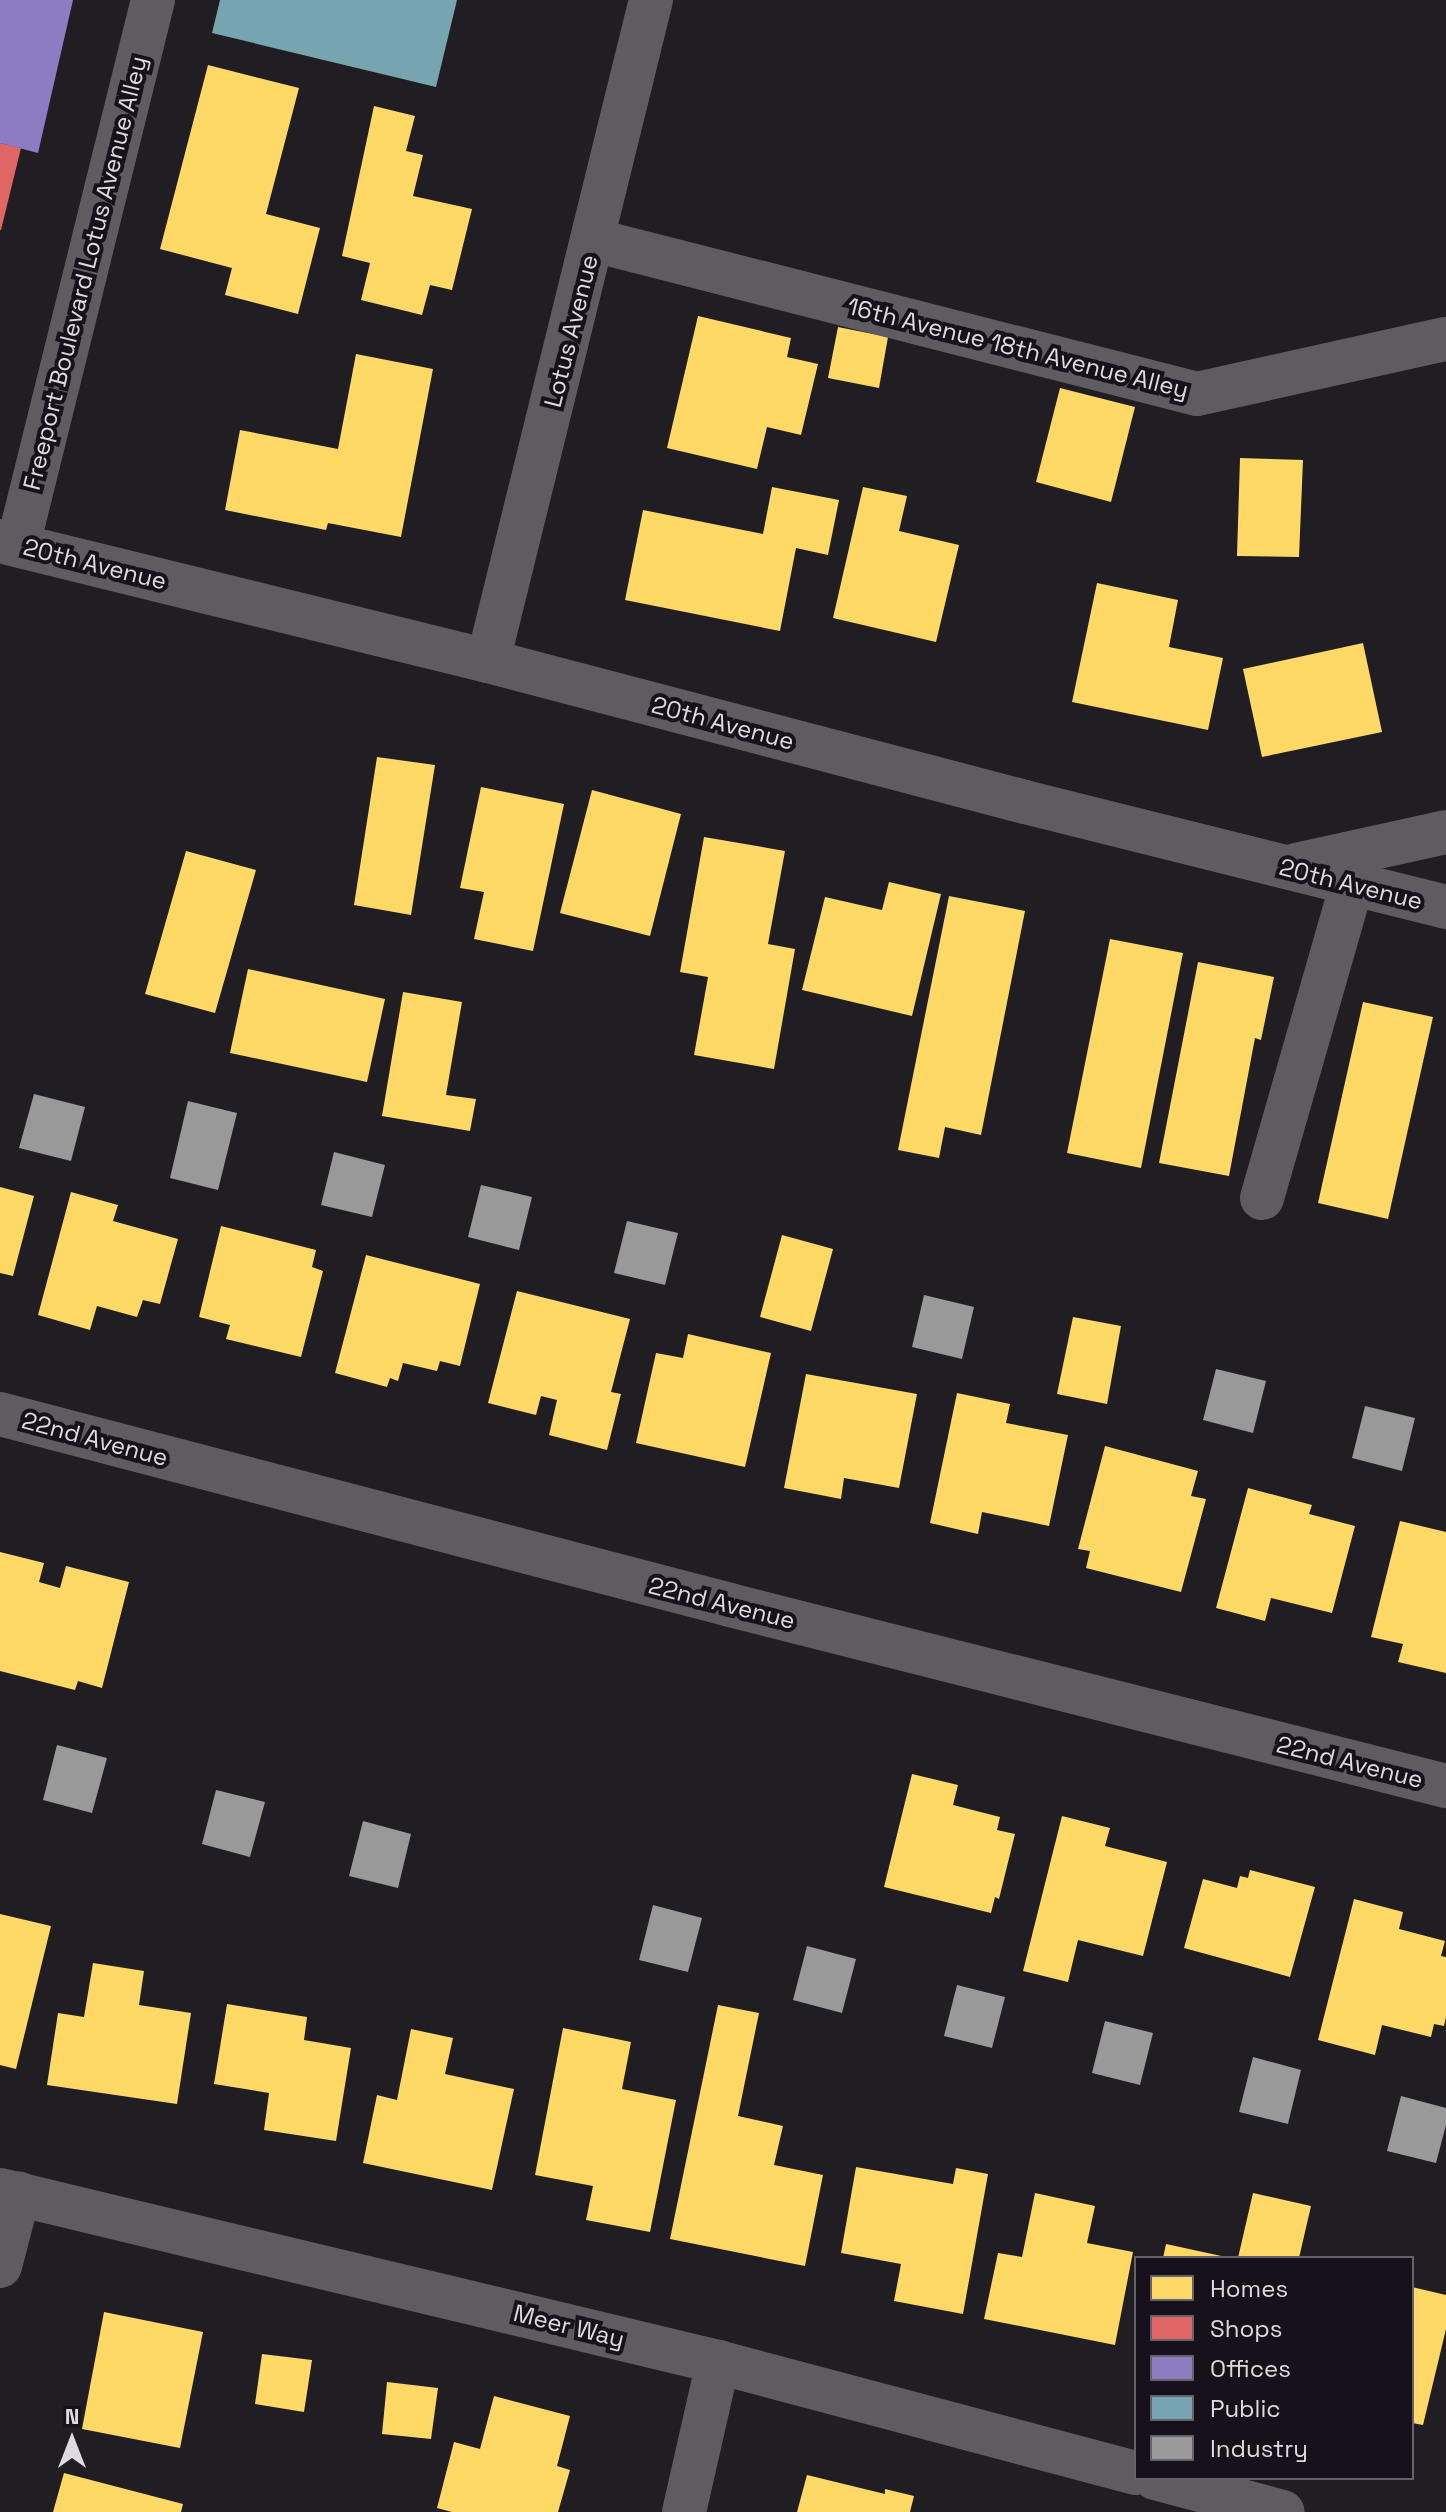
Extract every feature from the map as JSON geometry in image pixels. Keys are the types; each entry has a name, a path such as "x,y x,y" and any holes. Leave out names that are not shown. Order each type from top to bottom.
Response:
{"street":[{"name":"Freeport Boulevard Lotus Avenue Alley","path":"9,543 153,0"},
{"name":"Lotus Avenue","path":"488,661 651,0"},
{"name":"16th Avenue 18th Avenue Alley","path":"593,240 1197,394 1446,339"},
{"name":"20th Avenue","path":"9,543 488,661 1446,907"},
{"path":"1286,867 1446,832"},
{"path":"1262,1198 1352,884"},
{"name":"22nd Avenue","path":"0,1414 707,1599 1446,1786"},
{"path":"0,2266 9,2192"},
{"name":"Meer Way","path":"9,2192 718,2362 1134,2472"},
{"path":"684,2512 718,2362"},
{"path":"1163,2480 1283,2512"}],"building: Homes":[{"path":"208,65 299,88 266,214 320,228 298,314 225,295 232,268 160,249"},
{"path":"374,106 415,116 406,151 423,155 413,196 472,209 452,290 430,285 422,315 361,300 370,263 342,256"},
{"path":"698,316 791,338 787,357 818,364 801,435 767,427 757,469 667,448"},
{"path":"838,327 888,337 879,388 828,378"},
{"path":"356,354 433,369 401,537 328,523 326,530 225,510 240,430 338,449"},
{"path":"1060,388 1135,407 1111,502 1036,482"},
{"path":"1240,458 1303,460 1299,557 1237,556"},
{"path":"772,487 839,500 828,555 796,548 780,631 625,600 643,510 763,534"},
{"path":"863,487 907,496 899,531 959,545 936,642 833,618"},
{"path":"1097,583 1178,600 1169,647 1223,658 1208,730 1072,702"},
{"path":"1363,643 1382,732 1262,757 1243,669"},
{"path":"377,757 435,765 411,915 354,905"},
{"path":"481,787 564,804 533,951 474,939 484,892 460,888"},
{"path":"592,790 681,814 650,936 560,913"},
{"path":"704,837 785,851 768,944 795,949 774,1069 694,1055 708,977 680,972"},
{"path":"186,851 256,870 215,1013 145,994"},
{"path":"889,882 941,894 912,1016 802,990 825,897 882,910"},
{"path":"949,896 1025,911 981,1135 945,1127 939,1158 898,1150"},
{"path":"1110,939 1183,953 1141,1168 1067,1153"},
{"path":"1198,962 1274,977 1261,1040 1255,1038 1229,1176 1159,1163"},
{"path":"248,969 385,999 367,1082 230,1053"},
{"path":"403,992 462,1002 446,1095 476,1099 470,1131 382,1116"},
{"path":"1363,1002 1433,1017 1388,1219 1318,1203"},
{"path":"0,1187 34,1196 13,1276 0,1273"},
{"path":"71,1192 118,1205 113,1221 178,1239 160,1304 143,1300 137,1317 97,1306 90,1330 38,1315"},
{"path":"221,1226 316,1250 312,1267 323,1271 301,1357 226,1339 230,1325 199,1317"},
{"path":"782,1235 833,1249 811,1331 760,1317"},
{"path":"366,1255 480,1284 460,1366 440,1361 437,1371 403,1363 398,1381 390,1378 387,1387 335,1373"},
{"path":"517,1291 630,1319 611,1392 621,1394 607,1450 549,1435 557,1400 541,1396 536,1415 488,1403"},
{"path":"1073,1317 1121,1326 1107,1404 1057,1394"},
{"path":"688,1334 771,1353 745,1467 636,1443 656,1353 683,1358"},
{"path":"806,1374 917,1394 899,1488 844,1478 841,1499 784,1488"},
{"path":"957,1393 1010,1404 1006,1423 1068,1435 1049,1526 982,1512 978,1534 930,1523"},
{"path":"1105,1446 1198,1471 1191,1496 1206,1499 1181,1592 1086,1568 1090,1551 1078,1549"},
{"path":"1248,1488 1312,1505 1309,1514 1355,1526 1332,1613 1271,1598 1265,1621 1216,1608"},
{"path":"1400,1521 1446,1532 1446,1673 1398,1662 1403,1644 1371,1637"},
{"path":"0,1552 44,1563 39,1582 60,1588 66,1566 129,1582 102,1688 78,1681 75,1690 0,1671"},
{"path":"912,1774 958,1785 953,1805 1000,1817 997,1830 1015,1834 999,1899 995,1897 991,1913 884,1887"},
{"path":"1062,1816 1110,1828 1105,1846 1167,1862 1143,1956 1078,1940 1068,1982 1023,1971"},
{"path":"1250,1870 1315,1887 1290,1977 1184,1948 1203,1879 1237,1888 1240,1876 1248,1878"},
{"path":"1354,1899 1403,1912 1399,1929 1445,1941 1441,1956 1446,1957 1446,2017 1444,2026 1434,2024 1431,2037 1382,2025 1375,2055 1318,2040"},
{"path":"0,1914 51,1926 16,2069 0,2065"},
{"path":"93,1963 144,1971 139,2005 191,2013 177,2104 47,2085 58,2013 84,2017"},
{"path":"227,2004 307,2017 304,2040 351,2048 336,2141 264,2130 269,2093 214,2084"},
{"path":"718,2005 759,2013 738,2116 783,2126 774,2165 823,2175 805,2266 670,2239"},
{"path":"563,2028 631,2042 622,2089 676,2100 650,2232 586,2220 593,2186 535,2175"},
{"path":"411,2029 453,2038 445,2074 514,2089 492,2190 363,2163 377,2095 397,2100"},
{"path":"856,2167 953,2184 956,2168 988,2174 963,2314 894,2301 901,2264 841,2253"},
{"path":"1035,2193 1095,2206 1087,2243 1133,2252 1115,2345 984,2319 998,2253 1022,2257"},
{"path":"1253,2193 1311,2206 1299,2256 1238,2256"},
{"path":"1166,2244 1221,2256 1163,2256"},
{"path":"1414,2287 1446,2295 1446,2329 1423,2425 1414,2423"},
{"path":"104,2312 203,2332 180,2448 82,2429"},
{"path":"262,2354 312,2360 304,2412 255,2404"},
{"path":"387,2382 438,2388 431,2439 382,2434"},
{"path":"494,2396 570,2416 557,2466 570,2470 558,2512 452,2512 437,2508 454,2442 480,2449"},
{"path":"64,2473 183,2504 181,2512 53,2512"},
{"path":"807,2475 885,2494 885,2489 914,2496 910,2512 797,2512"}],"building: Shops":[{"path":"0,143 21,148 1,230 0,230"}],"building: Offices":[{"path":"0,0 73,0 38,153 0,143"}],"building: Public":[{"path":"220,0 457,0 436,87 212,33"}],"building: Industry":[{"path":"34,1094 85,1107 71,1161 19,1148"},
{"path":"188,1101 237,1113 218,1190 170,1178"},
{"path":"334,1152 385,1165 372,1217 321,1205"},
{"path":"481,1185 532,1197 519,1250 468,1237"},
{"path":"627,1221 678,1233 665,1285 614,1273"},
{"path":"924,1295 974,1307 962,1359 912,1347"},
{"path":"1216,1369 1266,1381 1253,1433 1203,1420"},
{"path":"1365,1406 1415,1418 1402,1471 1352,1458"},
{"path":"57,1745 107,1758 92,1813 43,1800"},
{"path":"216,1790 265,1802 250,1857 202,1844"},
{"path":"363,1821 411,1834 398,1888 349,1876"},
{"path":"653,1905 702,1918 688,1972 639,1960"},
{"path":"807,1946 856,1959 842,2013 793,2000"},
{"path":"957,1985 1005,1997 992,2048 944,2036"},
{"path":"1105,2021 1153,2033 1140,2085 1092,2073"},
{"path":"1253,2057 1301,2070 1288,2124 1239,2112"},
{"path":"1401,2096 1446,2108 1446,2125 1436,2163 1387,2151"}]}
